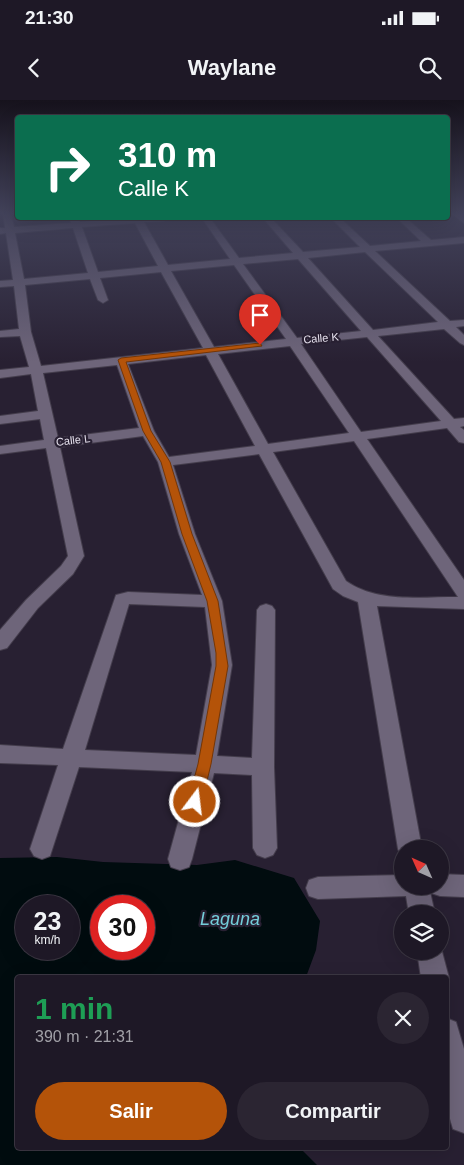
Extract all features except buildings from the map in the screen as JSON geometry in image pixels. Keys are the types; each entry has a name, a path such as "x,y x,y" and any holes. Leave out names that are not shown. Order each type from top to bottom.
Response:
{"street":[{"path":"0,643 32,604 68,570 76,556 36,370 25,332 19,282 14,263"},
{"path":"89,263 103,300"},
{"path":"162,263 263,450 339,585 349,594 368,600 464,603"},
{"path":"236,263 293,341 464,593"},
{"path":"0,284 239,263"},
{"path":"307,263 464,439"},
{"path":"381,263 464,341"},
{"name":"Calle K","path":"0,374 464,323"},
{"path":"0,334 25,332"},
{"path":"121,360 147,431 165,462 187,534 213,601 222,666 205,764 180,859"},
{"path":"0,420 46,414"},
{"path":"165,462 464,422"},
{"name":"Calle L","path":"0,450 147,431"},
{"path":"42,849 122,599 213,601"},
{"path":"368,600 408,840"},
{"path":"265,848 263,767 266,610"},
{"path":"0,754 263,767"},
{"path":"449,885 464,886"},
{"path":"318,888 394,886"},
{"path":"432,960 434,975"},
{"path":"449,1046 464,1118"}],"water":[{"name":"Laguna","path":"57,857 103,862 197,865 235,860 294,878 320,921 316,950 307,975 15,975 15,1150 302,1150 317,1165 0,1165 0,858"}],"route":[{"path":"195,802 205,764 222,666 213,601 187,534 165,462 147,431 121,360 260,345"}]}
